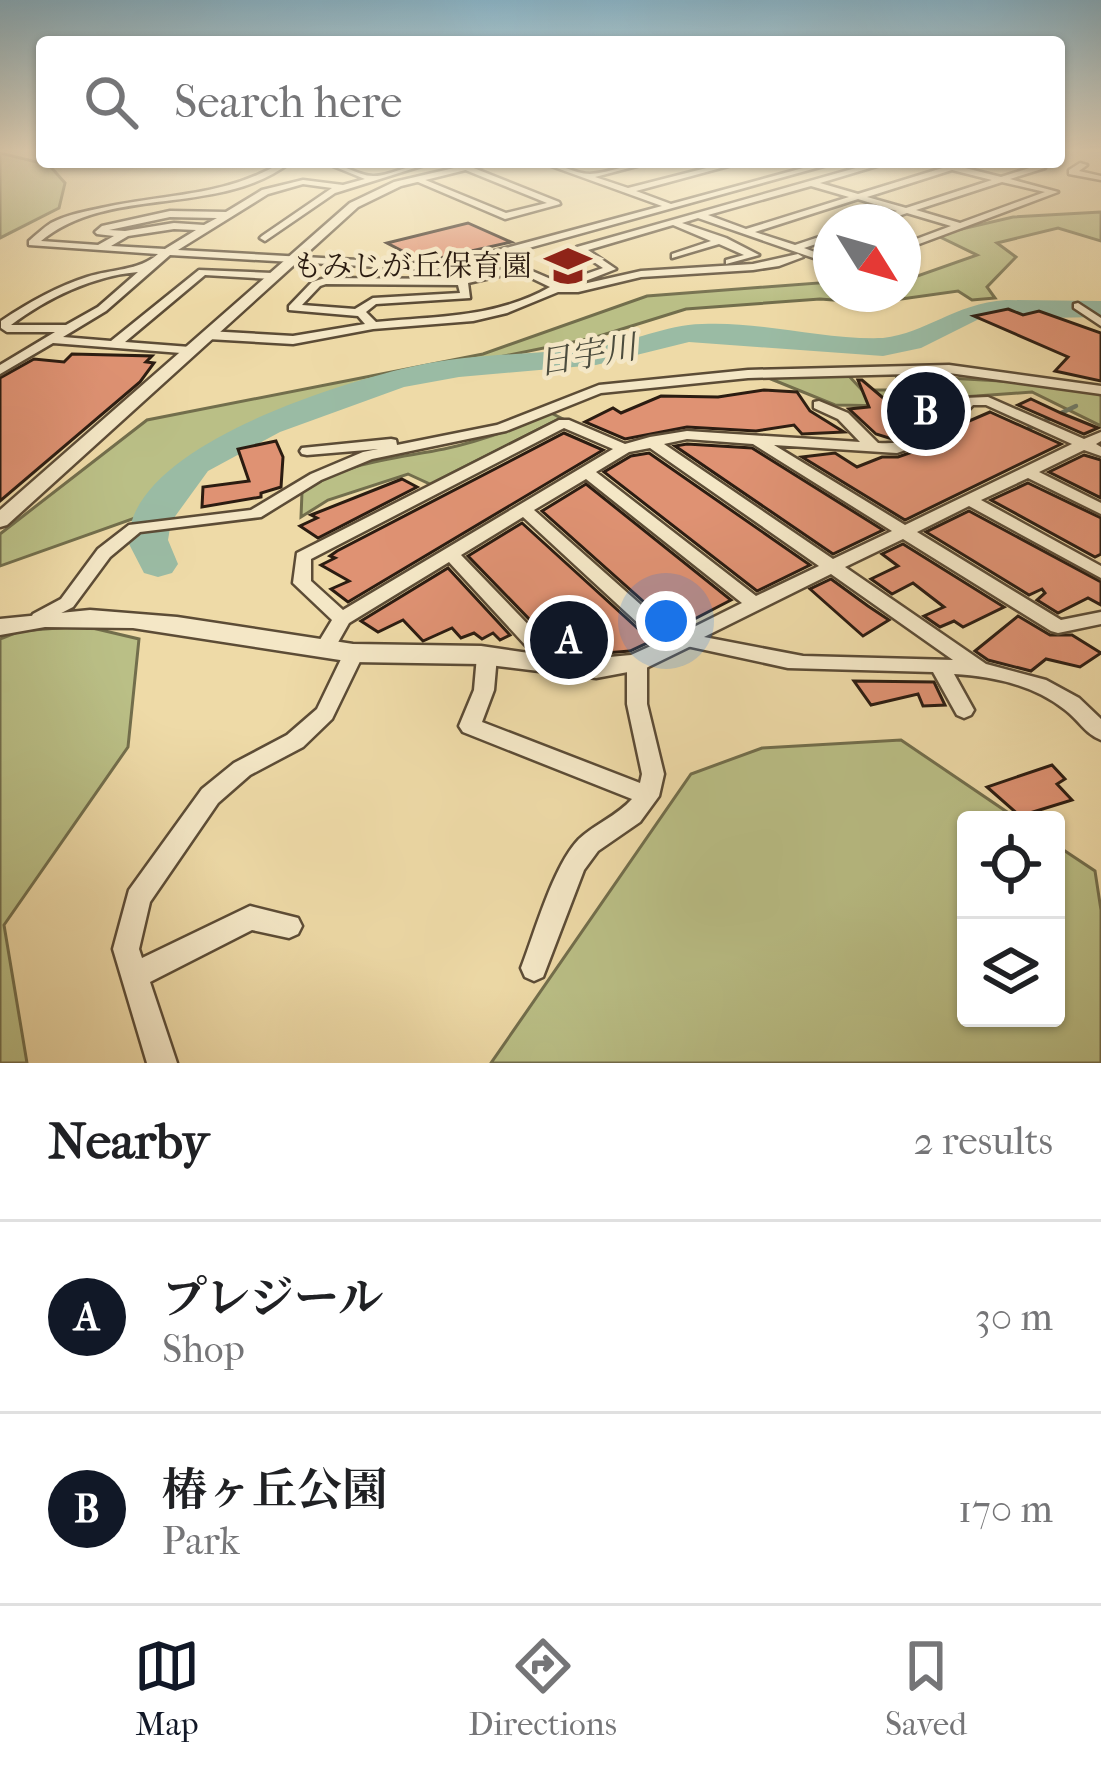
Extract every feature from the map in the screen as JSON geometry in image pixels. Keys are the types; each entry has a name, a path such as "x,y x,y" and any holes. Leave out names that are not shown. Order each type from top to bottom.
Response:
{"street":[{"path":"167,201 68,219 32,242 430,267 691,201"},
{"path":"0,370 72,328 167,252 253,201"},
{"path":"265,238 317,201"},
{"path":"0,521 290,260 364,201"},
{"path":"466,201 521,224"},
{"path":"505,217 556,204 548,201"},
{"path":"655,201 813,257"},
{"path":"580,249 753,201"},
{"path":"747,232 842,201"},
{"path":"921,240 1030,201"},
{"path":"39,243 84,221 112,224 185,212 228,215"},
{"path":"921,215 961,226"},
{"path":"674,223 746,248 754,255 751,260"},
{"path":"112,224 100,232 204,228"},
{"path":"537,232 580,249 611,269"},
{"path":"100,248 124,234"},
{"path":"676,256 724,240"},
{"path":"208,335 293,340 373,326 487,315 611,269 765,267 813,245"},
{"path":"373,326 357,313 292,308 325,281 462,282 525,271 574,292 652,268 751,260 765,267"},
{"path":"72,328 4,330 5,323 26,308 75,284 112,272 148,268"},
{"path":"114,345 202,272 272,276"},
{"path":"357,313 373,301 466,296 462,282"},
{"path":"1078,306 1097,320"},
{"path":"411,322 414,332 511,322"},
{"path":"53,340 190,352"},
{"path":"40,618 67,603 104,553 135,528 254,514 271,508 316,476 368,455 501,428 599,389 748,374 949,369 1101,390"},
{"path":"599,389 686,392"},
{"path":"326,647 342,619 624,449 650,441 687,435 874,448 925,442 968,400 988,401 1095,444"},
{"path":"818,404 842,416 874,448"},
{"path":"342,619 302,584 303,557 564,423 624,449"},
{"path":"755,440 1058,627 1101,618"},
{"path":"650,441 983,670"},
{"path":"308,451 352,444 409,447"},
{"path":"0,627 40,618 104,615 353,653 487,656 559,669 606,669 637,663 1026,472 1095,444"},
{"path":"1026,472 1101,509"},
{"path":"588,473 753,603"},
{"path":"969,500 1101,573"},
{"path":"525,510 607,585 678,641 801,663 983,670 1048,688 1080,705 1101,732"},
{"path":"450,553 559,669"},
{"path":"162,1063 126,949 137,898 210,796 242,769 295,741 325,714 353,653"},
{"path":"487,656 484,690 470,726 648,796"},
{"path":"534,968 574,864 590,844 632,814 648,796 653,774 638,704 637,663"},
{"path":"939,665 964,710"},
{"path":"137,976 250,919 289,926"}],"green space":[{"path":"0,201 61,201 59,208 0,238"},
{"path":"1101,212 1101,241 1058,228 997,243 1016,257 987,287 995,298 972,300 958,291 921,296 921,275 977,255 936,235 1013,217"},
{"path":"813,283 813,300 686,309 593,338 371,383 197,454 138,517 0,566 0,534 147,420 483,354 647,296"},
{"path":"848,375 862,390 900,390 896,375 1101,392 1101,426 1032,392 963,397 920,433 893,406 835,405 766,377"},
{"path":"551,413 561,418 430,484 408,474 328,500 301,517 302,492 336,474 472,442"},
{"path":"84,626 139,639 128,747 4,925 27,1063 0,1063 0,639 20,631"},
{"path":"901,740 1006,811 957,811 957,1027 1065,1027 1065,851 1095,871 1101,910 1101,1063 491,1063 691,774 762,748"}],"building":[{"path":"468,223 511,242 440,258 430,253 414,257 387,243"},
{"path":"1008,309 1023,315 1039,311 1101,333 1101,381 1055,371 1068,357 974,316"},
{"path":"72,354 152,356 146,362 154,363 140,382 0,501 0,378 34,359 64,362"},
{"path":"858,380 921,430 892,439 876,434 849,409 869,407"},
{"path":"764,390 797,392 810,411 844,432 802,434 794,425 756,431 687,427 625,439 585,422 613,408 621,413 661,396 718,397"},
{"path":"1031,399 1098,428 1084,434 1018,405"},
{"path":"990,412 1061,444 905,520 802,457 835,453 857,467 944,441 962,424"},
{"path":"564,433 603,450 348,602 331,589 349,581 321,565 335,558 330,556 337,551"},
{"path":"276,441 283,457 281,487 261,497 202,507 203,487 249,481 238,449"},
{"path":"675,446 752,448 883,530 833,554"},
{"path":"649,453 810,565 757,591 604,472 631,456"},
{"path":"1084,455 1101,460 1101,498 1049,472"},
{"path":"402,479 417,487 318,538 300,526 317,518 311,515"},
{"path":"1028,483 1101,518 1101,554 1095,557 991,500"},
{"path":"586,484 731,600 679,627 671,626 542,511"},
{"path":"969,511 1101,582 1101,605 1088,598 1058,613 1037,600 1045,593 1042,589 1029,595 926,532"},
{"path":"522,523 646,636 647,643 630,651 605,653 599,646 576,655 562,653 468,556"},
{"path":"903,544 1004,607 963,627 954,621 940,627 924,616 944,607 913,583 892,594 871,579 898,566 882,554"},
{"path":"448,568 510,635 500,640 493,633 482,639 474,633 461,638 452,628 423,641 403,620 378,632 361,621"},
{"path":"831,579 889,620 863,636 810,589"},
{"path":"1018,616 1050,635 1072,635 1101,653 1080,667 1046,659 1031,671 988,660 975,651"},
{"path":"854,681 934,682 945,705 923,706 918,694 871,705"},
{"path":"1052,765 1065,779 1057,784 1072,800 1036,811 1014,811 987,787"}],"waterway":[{"name":"日宇川","path":"158,564 148,540 152,522 196,464 269,425 415,375 609,354 689,333 883,347 911,342 974,312 1101,309"},
{"path":"1023,431 1076,406"}],"place":[{"name":"もみじが丘保育園","path":"568,266"},
{"name":"椿ヶ丘公園","path":"926,411"},
{"name":"プレジール","path":"569,640"}]}
